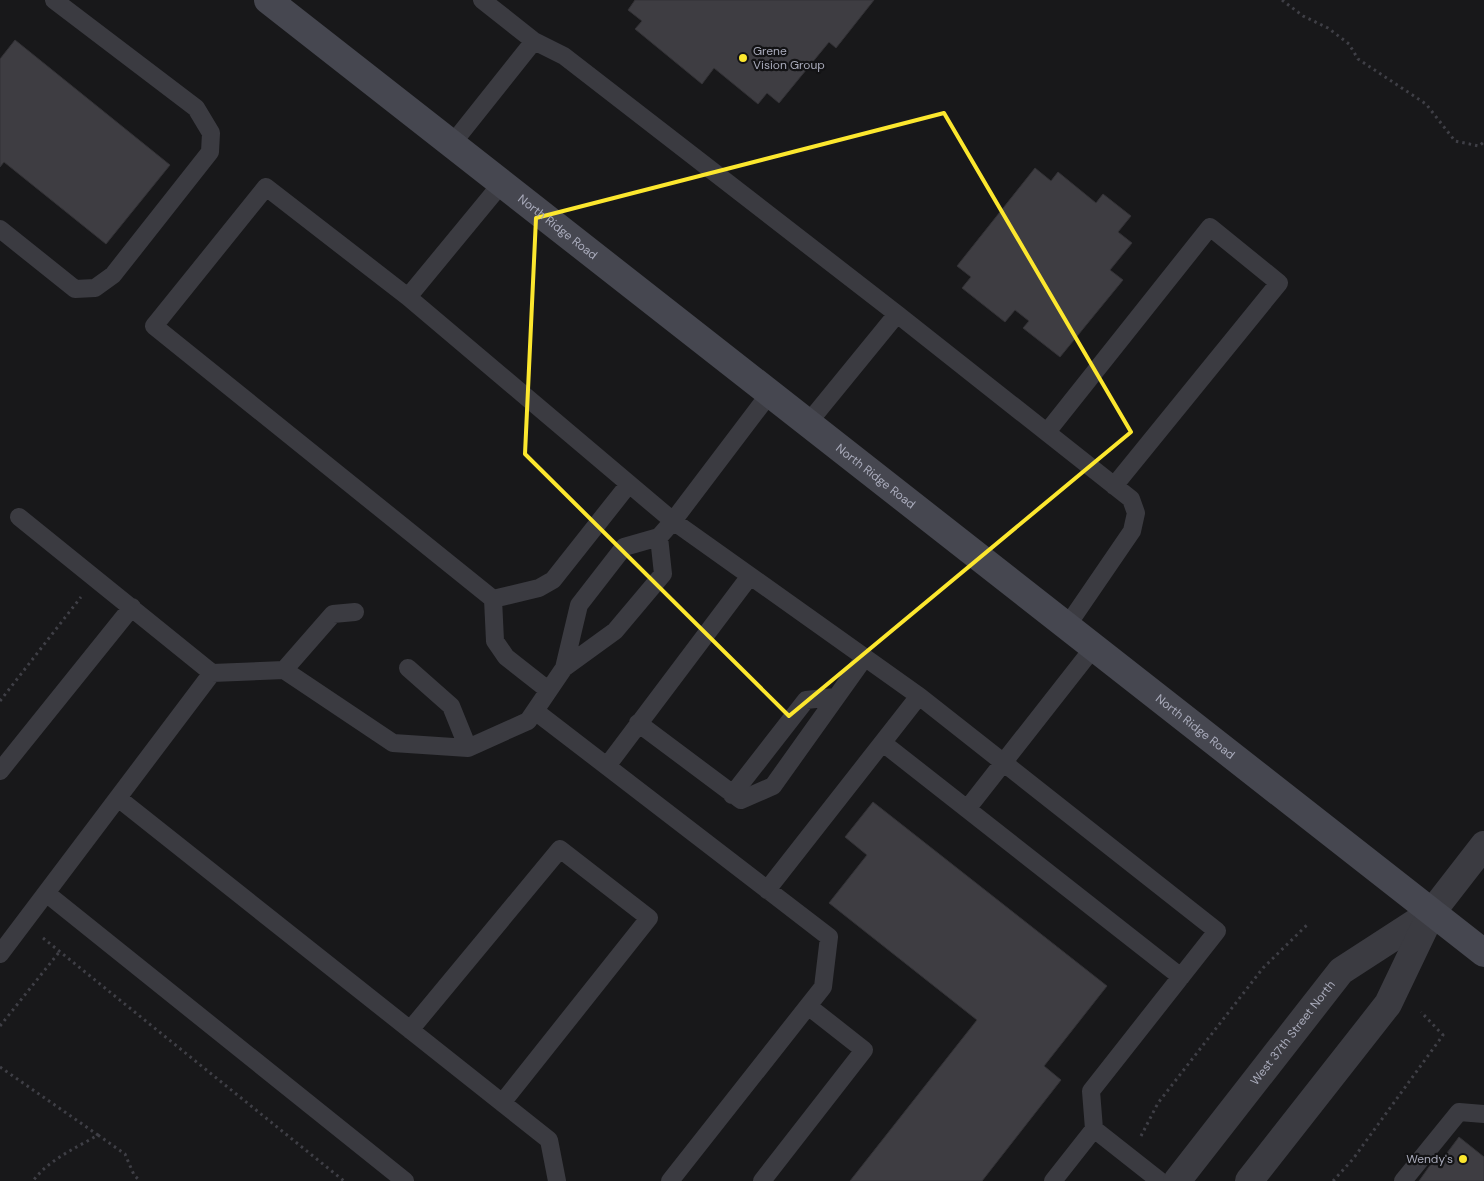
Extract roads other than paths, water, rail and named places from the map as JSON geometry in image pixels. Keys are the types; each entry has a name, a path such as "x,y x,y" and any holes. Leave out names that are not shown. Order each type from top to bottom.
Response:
{"main road":[{"name":"North Ridge Road","path":"268,0 1484,954"}],"street":[{"name":"West 37th Street North","path":"1249,1181 1388,1004 1432,912 1484,845"},
{"name":"West 37th Street North","path":"1177,1181 1341,971 1432,912"}],"lane":[{"path":"0,229 75,289 95,288 113,275 210,152 211,133 196,108 54,0"},
{"path":"482,0 534,41 564,56 897,314 1131,499 1136,513 1132,531 1067,626"},
{"path":"452,144 534,41"},
{"path":"408,297 502,183"},
{"path":"548,690 506,657 495,641 493,599 154,326 266,187 408,297 673,521 919,696 1217,931 1091,1091 1094,1129 1053,1181"},
{"path":"1047,432 1210,227 1279,283 1114,486"},
{"path":"808,423 897,314"},
{"path":"564,668 579,605 624,547 659,537 770,393"},
{"path":"493,599 539,588 553,580 629,484"},
{"path":"19,517 212,673 284,670 393,743 468,748 528,721 564,668 615,631 663,574 659,537"},
{"path":"607,766 750,576"},
{"path":"0,771 132,607"},
{"path":"284,670 333,614 355,612"},
{"path":"967,809 1094,647"},
{"path":"638,723 741,800 774,786 865,657"},
{"path":"408,668 451,706 468,748"},
{"path":"2,948 24,922 212,673"},
{"path":"767,890 919,696"},
{"path":"732,795 806,700 835,698"},
{"path":"535,711 828,937 823,987 670,1181"},
{"path":"883,743 1181,977"},
{"path":"118,798 549,1140 557,1181"},
{"path":"410,1030 560,849 649,918 502,1103"},
{"path":"46,893 405,1181"},
{"path":"762,1181 864,1050 808,1006"},
{"path":"1403,1181 1459,1112 1484,1114"},
{"path":"1094,1129 1160,1181"}],"place":[{"name":"Grene Vision Group","path":"743,58"},
{"name":"Wendy's","path":"1463,1159"}]}
